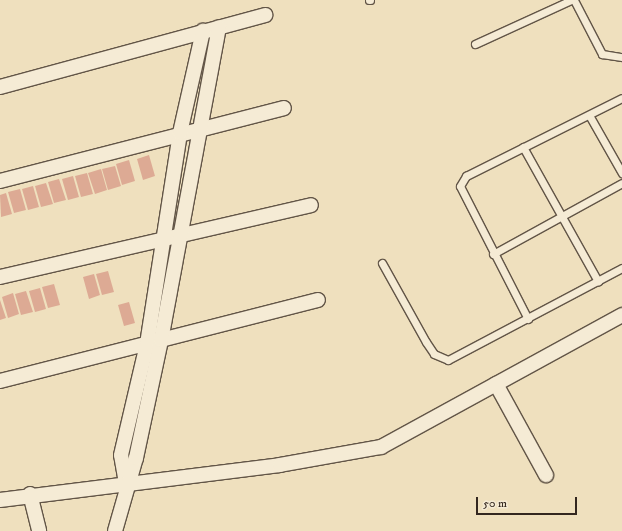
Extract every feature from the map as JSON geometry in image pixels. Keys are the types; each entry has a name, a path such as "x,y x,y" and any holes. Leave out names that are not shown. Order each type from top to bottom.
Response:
{"street":[{"path":"0,87 265,15"},
{"path":"126,486 121,455 199,129 219,27"},
{"path":"115,531 126,486 136,458 161,340 172,238 180,133 203,31"},
{"path":"0,181 180,133 284,108"},
{"path":"0,277 311,205"},
{"path":"0,381 318,300"},
{"path":"0,500 30,494 126,486 381,447 622,315"},
{"path":"496,384 546,475"},
{"path":"30,494 39,531"}],"lane":[{"path":"475,44 571,0"},
{"path":"574,0 602,54 622,58"},
{"path":"528,319 493,254 460,186 466,176 622,98"},
{"path":"589,114 622,173"},
{"path":"523,147 598,281"},
{"path":"493,254 622,183"},
{"path":"382,263 426,342 442,359 448,360 622,268"}],"building":[{"path":"149,155 155,176 143,180 137,159"},
{"path":"129,160 135,181 122,185 116,164"},
{"path":"115,166 121,186 108,190 102,169"},
{"path":"101,169 107,190 95,194 88,173"},
{"path":"87,173 93,194 81,197 75,176"},
{"path":"73,176 79,197 68,200 62,179"},
{"path":"59,179 66,200 54,203 48,182"},
{"path":"46,183 53,204 41,207 35,186"},
{"path":"33,186 39,207 28,210 22,189"},
{"path":"20,189 26,210 14,213 8,192"},
{"path":"6,193 12,214 1,217 0,195"},
{"path":"108,271 114,292 102,295 96,274"},
{"path":"94,274 100,295 89,299 83,277"},
{"path":"54,284 60,305 48,308 42,287"},
{"path":"40,288 46,309 35,312 29,291"},
{"path":"26,291 33,312 21,315 15,294"},
{"path":"13,293 19,314 8,318 2,297"},
{"path":"0,300 6,318 0,320"},
{"path":"129,302 135,323 124,326 118,305"}]}
